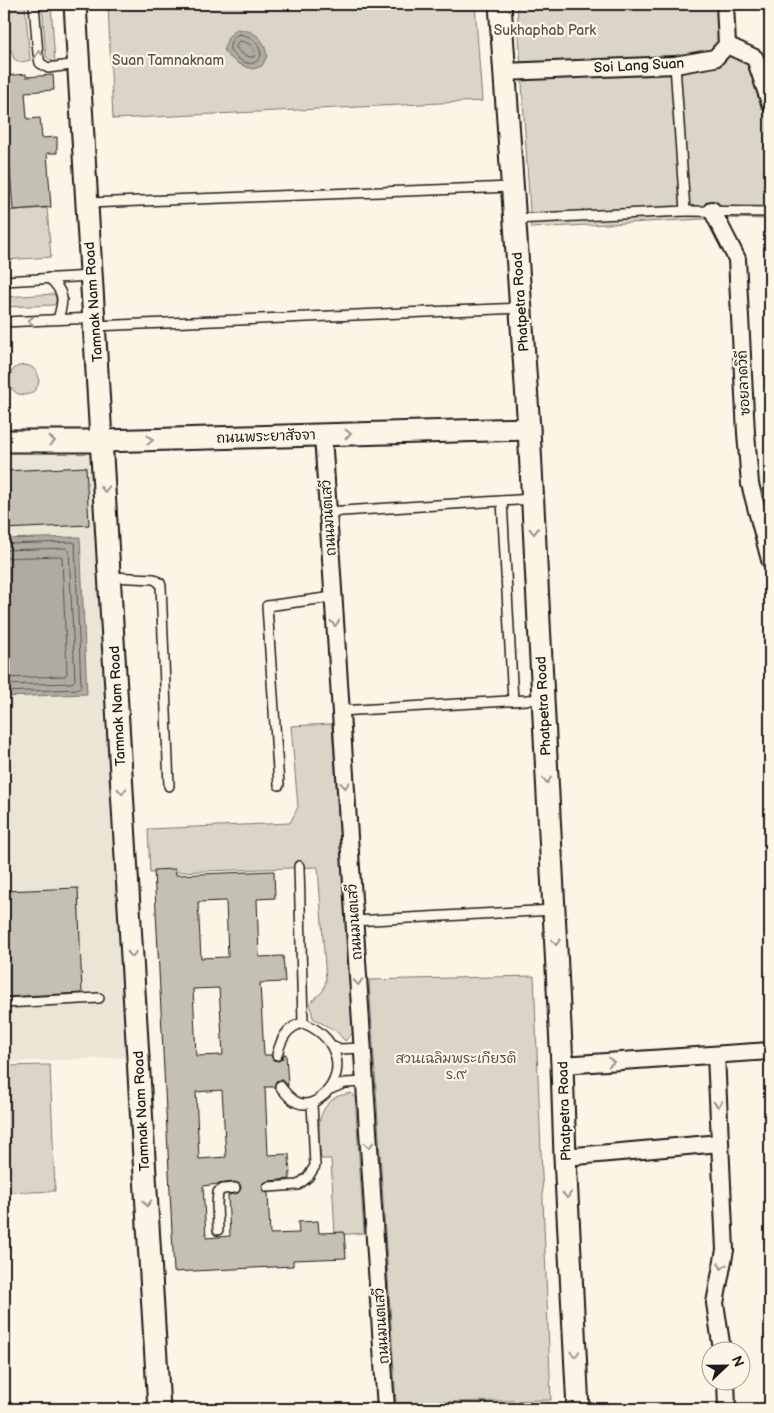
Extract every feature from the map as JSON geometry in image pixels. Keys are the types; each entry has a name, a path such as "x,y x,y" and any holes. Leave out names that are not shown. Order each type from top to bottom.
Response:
{"street":[{"name":"Tamnak Nam Road","path":"75,4 159,1409"},
{"name":"Phatpetra Road","path":"500,4 529,429 578,1409"},
{"path":"725,4 726,45 756,58 770,103"},
{"name":"Soi Lang Suan","path":"504,72 675,65 715,58 726,45"},
{"name":"ซอยลาดวิถี","path":"712,210 737,259 750,484 770,560"},
{"name":"ถนนพระยาสัจจา","path":"4,441 102,441 529,429"},
{"name":"ถนนมนตเสวี","path":"323,435 386,1409"},
{"path":"562,1064 770,1051"},
{"path":"716,1055 725,1250 715,1303 721,1340"},
{"path":"565,1157 720,1143"},
{"path":"726,1390 727,1409"}],"lane":[{"path":"34,4 40,63 48,68 79,64"},
{"path":"675,65 685,211"},
{"path":"87,203 512,187"},
{"path":"514,219 712,210 770,212"},
{"path":"4,281 92,276"},
{"path":"50,278 58,285 62,295 63,304 58,319"},
{"path":"4,322 58,319 94,322 520,308"},
{"path":"328,512 532,499"},
{"path":"502,501 513,701"},
{"path":"110,577 154,579 161,586 169,786"},
{"path":"279,784 267,606 333,598"},
{"path":"340,711 543,699"},
{"path":"299,866 303,1023"},
{"path":"354,921 554,910"},
{"path":"4,1003 99,998"},
{"path":"277,1055 280,1043 287,1031 294,1025 303,1023 320,1033 331,1045 337,1056 337,1072 328,1090 312,1103 295,1102 287,1096 280,1086"},
{"path":"331,1045 340,1049 362,1048"},
{"path":"328,1090 345,1083 365,1082"},
{"path":"268,1186 298,1185 308,1178 315,1166 312,1103"},
{"path":"218,1230 218,1192 223,1189 235,1188"}],"shaded area":[{"path":"4,441 102,441 138,1057 4,1062"}],"green space":[{"path":"4,4 25,4 30,60 18,61 14,59 11,50 4,50"},
{"path":"42,4 51,4 55,63 46,57"},
{"name":"Suan Tamnaknam","path":"108,4 475,4 482,101 113,119"},
{"name":"Sukhaphab Park","path":"517,4 719,4 733,46 770,83 770,219 722,218 531,228"},
{"path":"47,208 51,257 4,260 4,211"},
{"path":"54,294 56,303 54,305 4,307 4,297"},
{"path":"24,365 35,369 39,380 35,391 24,395 13,391 9,380 13,369"},
{"path":"332,724 353,1033 345,1041 337,1032 313,1018 310,1003 323,991 326,981 318,867 150,873 148,829 290,823 298,807 291,726"},
{"name":"สวนเฉลิมพระเกียรติ ร.๙","path":"534,976 551,1400 396,1403 369,980"},
{"path":"50,1065 55,1191 4,1193 4,1066"},
{"path":"351,1093 355,1096 364,1233 335,1235 331,1159 321,1159 319,1125 324,1110 329,1103 336,1097"}],"water":[{"path":"237,29 254,33 264,44 267,56 262,66 253,69 245,66 227,55 224,51 228,38"},
{"path":"80,537 87,694 4,697 4,539"}],"building":[{"path":"26,74 26,77 53,75 54,90 25,92 27,119 40,118 42,138 57,137 57,153 47,153 51,207 13,210 9,157 4,158 4,76"},
{"path":"86,467 89,525 4,529 4,471"},
{"path":"175,869 176,875 274,871 275,898 257,899 259,957 283,956 285,982 260,983 264,1055 271,1055 273,1060 278,1061 286,1054 288,1086 283,1080 280,1080 276,1081 274,1087 265,1087 268,1155 289,1154 290,1179 268,1181 262,1185 263,1191 268,1193 270,1234 299,1233 298,1222 318,1221 319,1233 344,1232 346,1258 293,1260 293,1266 174,1272 154,870","holes":["226,901 228,957 201,958 198,902","219,988 223,1055 196,1056 193,989","222,1090 226,1157 199,1159 196,1092","234,1182 240,1184 241,1188 238,1193 228,1195 230,1236 206,1238 203,1186"]},
{"path":"78,888 82,993 4,997 4,891"}]}
